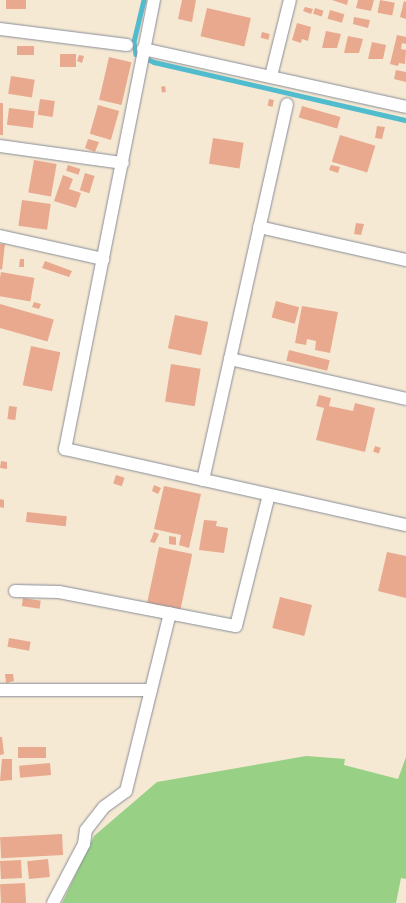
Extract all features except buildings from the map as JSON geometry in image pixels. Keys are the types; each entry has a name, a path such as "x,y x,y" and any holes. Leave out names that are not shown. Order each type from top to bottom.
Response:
{"street":[{"path":"154,0 143,49 123,163 65,449 406,525"},
{"path":"271,76 290,0"},
{"path":"0,29 126,45"},
{"path":"143,49 406,107"},
{"path":"203,480 287,104"},
{"path":"0,146 123,163"},
{"path":"259,227 406,260"},
{"path":"0,236 103,259"},
{"path":"230,359 406,400"},
{"path":"15,591 59,592 236,626 269,495"},
{"path":"53,903 84,844 86,830 104,807 126,791 170,613"},
{"path":"0,690 150,690"}],"green space":[{"path":"306,756 345,759 344,765 398,779 406,757 406,879 401,878 396,903 62,903 94,836 157,782"}],"waterway":[{"path":"144,0 134,42 136,54 154,62 406,120"}]}
